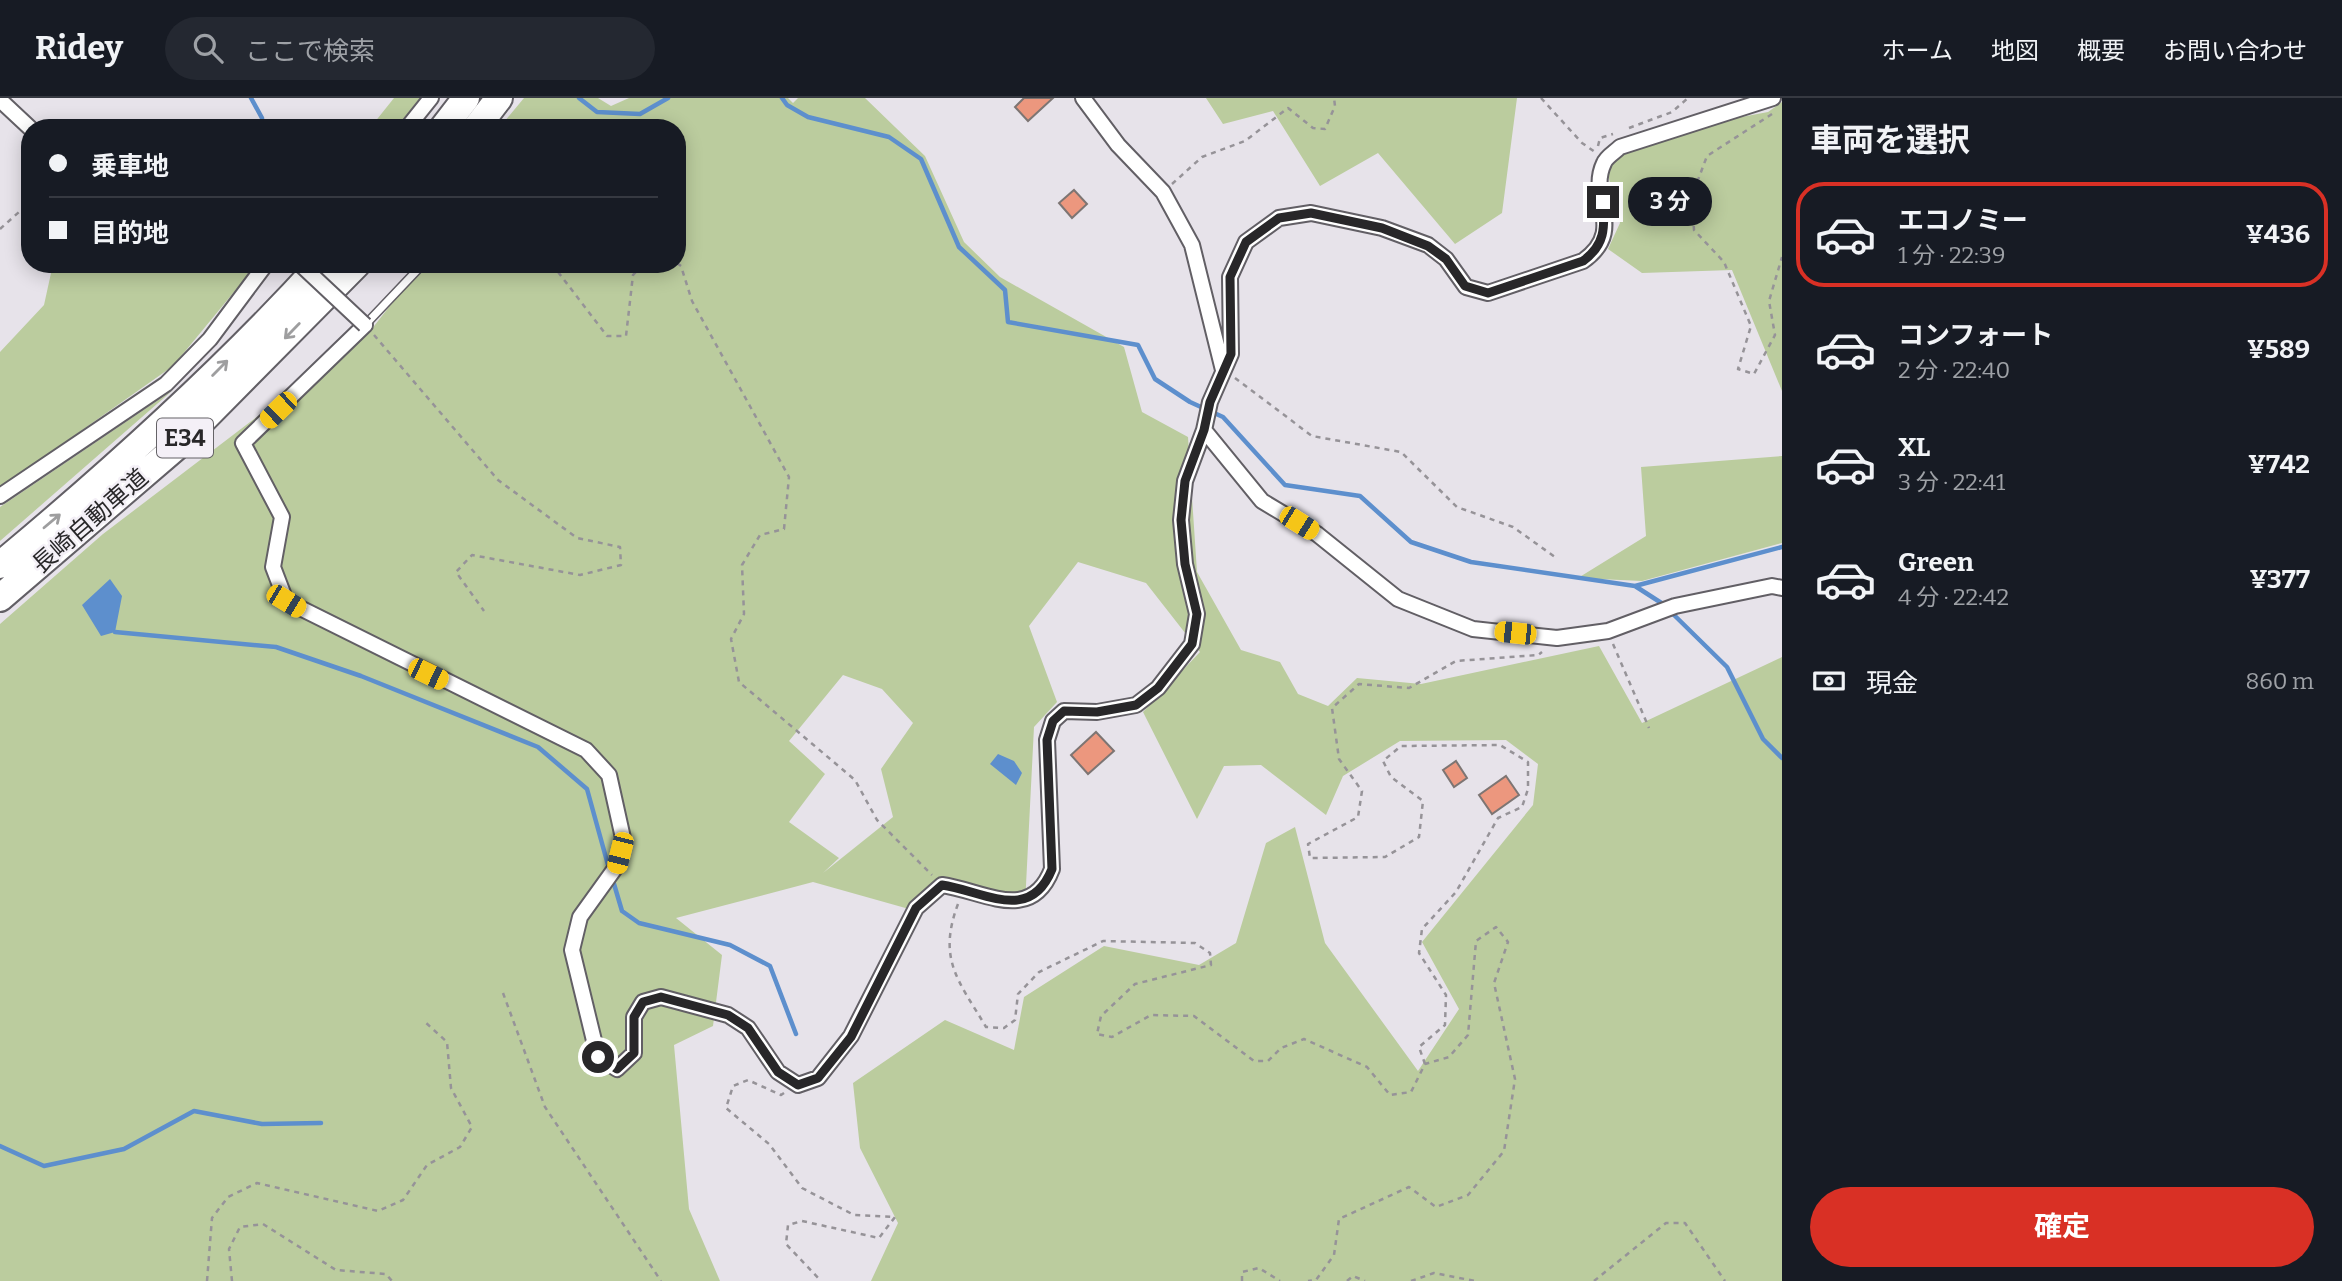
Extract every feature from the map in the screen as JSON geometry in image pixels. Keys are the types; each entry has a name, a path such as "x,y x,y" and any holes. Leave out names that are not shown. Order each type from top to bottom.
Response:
{"highway":[{"path":"450,119 466,98"},
{"path":"483,119 499,98"},
{"name":"長崎自動車道","path":"0,565 150,438 313,273"},
{"name":"長崎自動車道","path":"0,598 176,447 348,273"}],"street":[{"path":"414,119 431,98"},
{"path":"1083,98 1118,145 1163,192 1192,244 1223,370"},
{"path":"310,273 365,325 243,443 282,517 273,566 286,601 586,751 609,775 623,838 616,867 580,917 572,950 598,1057 617,1069 634,1053 634,1017 643,1002 661,997 728,1015 748,1028 778,1072 798,1085 818,1078 851,1037 916,908 942,885 964,888 1011,902 1033,897 1045,885 1052,869 1047,740 1053,721 1064,711 1097,712 1136,705 1158,688 1192,644 1197,614 1185,564 1181,520 1185,481 1205,425 1210,402 1231,354 1230,277 1246,242 1279,218 1311,213 1382,228 1428,246 1446,259 1465,286 1488,293 1583,261 1597,251 1606,230 1601,175 1604,161 1620,148 1773,98"},
{"path":"0,100 21,120"},
{"path":"0,496 166,384 210,339 259,273"},
{"path":"1205,425 1262,501 1317,534 1398,599 1473,629 1557,638 1608,631 1675,606 1772,586 1782,588"}],"lane":[{"path":"365,325 414,273"}],"path":[{"path":"1163,192 1202,157 1245,141 1288,108 1313,128 1325,129 1335,106 1334,98"},
{"path":"1541,98 1595,152"},
{"path":"1782,108 1707,156 1692,196 1694,230 1724,262 1751,326 1738,369 1754,374 1775,335 1769,301 1782,257"},
{"path":"0,229 21,210"},
{"path":"559,273 607,336 626,336 635,273"},
{"path":"683,273 692,301 789,477 784,528 760,535 742,565 744,614 731,639 739,682 855,780 877,820 942,885"},
{"path":"365,325 498,480 577,538 621,547 621,565 580,575 472,555 456,572 484,611"},
{"path":"1223,370 1312,436 1401,452 1457,507 1513,527 1555,556"},
{"path":"1608,631 1650,729"},
{"path":"1425,1064 1419,1047 1445,1025 1446,995 1419,953 1422,929 1456,892 1498,818 1522,807 1528,789 1528,762 1500,745 1401,746 1383,761 1391,778 1423,801 1419,836 1385,857 1310,858 1308,844 1359,817 1362,791 1339,759 1332,708 1359,684 1409,688 1456,661 1538,655 1557,638"},
{"path":"964,888 950,925 950,964 986,1027 1004,1028 1015,1020 1018,994 1039,972 1102,941 1195,943 1210,953 1211,965 1135,984 1101,1016 1097,1034 1112,1037 1151,1015 1194,1016 1254,1060 1268,1062 1281,1048 1304,1039 1367,1067 1390,1095 1410,1092 1425,1064 1449,1057 1468,1035 1476,941 1496,927 1508,942 1494,983 1515,1079 1504,1151 1468,1195 1436,1207 1409,1187 1339,1219 1334,1255 1316,1280 1308,1281"},
{"path":"503,993 545,1107 661,1281"},
{"path":"207,1281 212,1218 228,1197 257,1183 377,1211 403,1200 428,1165 460,1147 472,1128 451,1088 447,1042 424,1021"},
{"path":"798,1085 781,1095 748,1080 733,1086 726,1108 769,1144 802,1188 854,1215 895,1217 879,1238 802,1221 788,1225 786,1244 821,1281"},
{"path":"1594,1281 1666,1223 1685,1223 1725,1281"},
{"path":"232,1281 229,1249 240,1227 263,1224 336,1270 386,1274 392,1281"},
{"path":"1242,1281 1242,1272 1259,1268 1280,1281"},
{"path":"1411,1281 1434,1273 1475,1281"},
{"path":"1347,1281 1353,1276 1365,1281"}],"green space":[{"path":"394,98 420,98 403,119 377,119"},
{"path":"524,98 598,98 611,106 629,98 788,98 793,103 798,98 865,98 925,156 964,242 1000,277 1124,347 1142,412 1188,437 1197,572 1241,650 1280,662 1298,694 1328,706 1357,678 1421,684 1599,646 1642,723 1782,657 1782,1281 871,1281 898,1223 860,1148 853,1083 945,1020 1014,1050 1024,997 1104,946 1199,965 1236,943 1266,843 1295,827 1325,943 1418,1071 1459,1009 1422,942 1533,805 1538,764 1506,740 1400,741 1343,776 1326,815 1261,765 1224,766 1197,819 1143,712 1200,652 1146,583 1078,562 1029,626 1057,702 1034,727 1025,905 945,877 909,909 813,882 676,918 722,955 713,1026 674,1045 689,1209 720,1281 0,1281 0,624 103,534 371,330 414,273 686,273 686,119 506,119","holes":["843,675 882,689 913,723 881,769 893,817 823,873 839,858 789,822 825,774 789,741"]},
{"path":"1206,98 1517,98 1502,213 1455,244 1378,153 1320,186 1273,111 1223,124"},
{"path":"1782,102 1782,391 1732,270 1642,273 1608,249 1620,223 1606,167 1625,139 1768,112"},
{"path":"51,273 250,273 173,366 0,488 0,352 44,305"},
{"path":"173,390 0,541 0,507"},
{"path":"1782,456 1782,543 1642,581 1578,578 1646,536 1641,467"}],"water":[{"path":"110,579 122,596 115,632 101,636 82,605"},
{"path":"998,754 1014,761 1022,773 1016,785 990,764"}],"building":[{"path":"1024,98 1053,98 1028,121 1015,107"},
{"path":"1074,190 1087,204 1072,218 1059,203"},
{"path":"1096,732 1114,751 1088,774 1071,755"},
{"path":"1456,761 1467,778 1454,787 1443,770"},
{"path":"1506,776 1519,795 1492,814 1479,795"}],"waterway":[{"path":"251,98 262,119"},
{"path":"579,98 597,112 640,114 668,98"},
{"path":"782,98 787,105 808,117 889,137 921,159 959,247 1005,290 1008,322 1138,345 1155,379 1190,402 1223,417 1285,485 1360,496 1411,542 1471,562 1635,586 1663,604"},
{"path":"1635,586 1782,547"},
{"path":"1673,614 1727,667 1763,739 1782,758"},
{"path":"115,632 276,647 361,676 538,747 587,789 608,865"},
{"path":"614,884 622,911 639,923 730,945 770,966 796,1034"},
{"path":"0,1146 44,1166 124,1149 194,1111 262,1124 321,1123"}],"route":[{"path":"598,1057 617,1069 634,1053 634,1017 643,1002 661,997 728,1015 748,1028 778,1072 798,1085 818,1078 851,1037 916,908 931,892 942,885 964,888 1011,902 1033,897 1045,885 1052,869 1047,740 1053,721 1064,711 1097,712 1136,705 1158,688 1192,644 1197,614 1185,564 1181,520 1185,481 1204,430 1210,402 1231,354 1230,277 1246,242 1279,218 1311,213 1382,228 1428,246 1446,259 1465,286 1488,293 1583,261 1597,251 1606,230 1603,202"}]}
